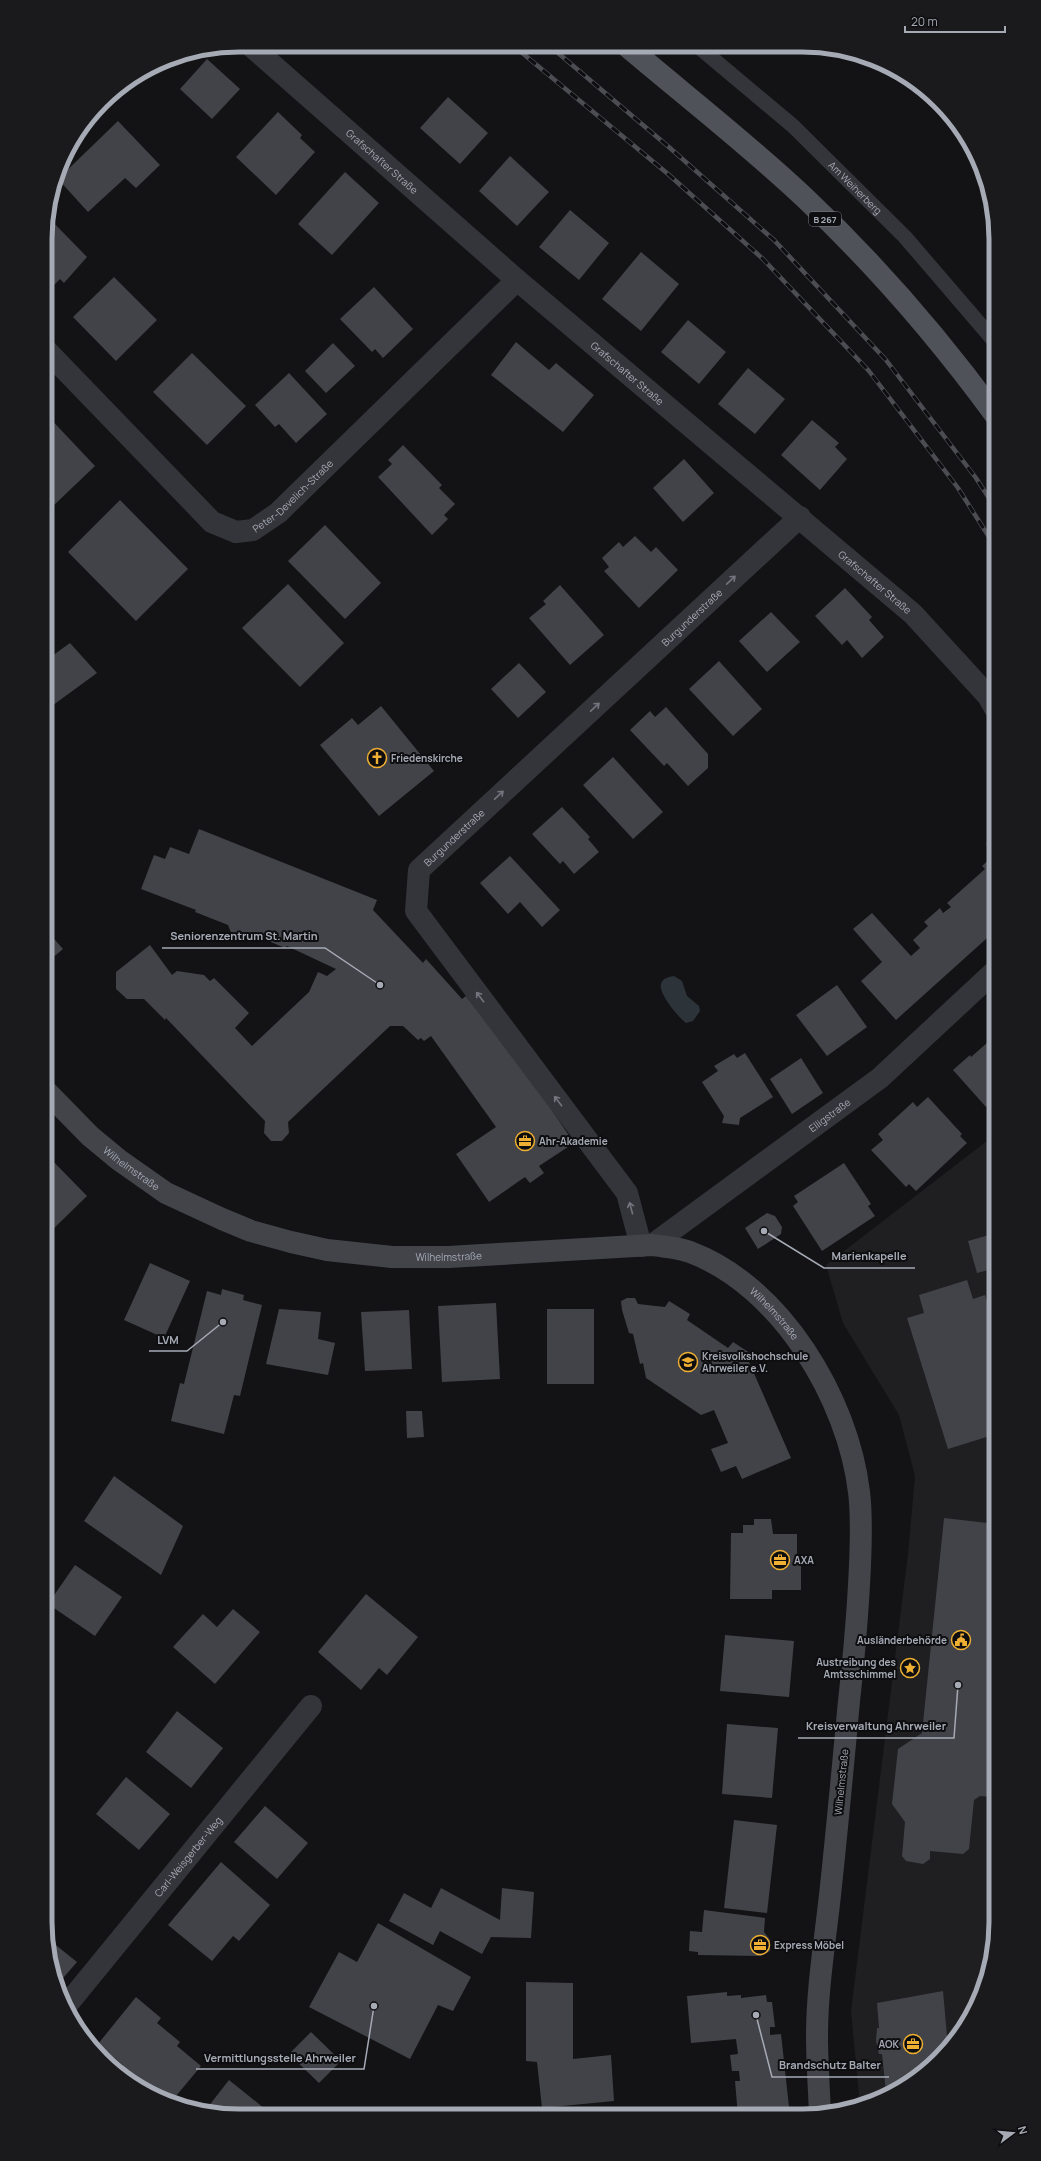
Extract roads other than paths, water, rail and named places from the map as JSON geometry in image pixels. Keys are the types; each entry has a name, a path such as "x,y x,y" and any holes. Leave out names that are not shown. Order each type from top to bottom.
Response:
{"main road":[{"name":"B 267","path":"634,52 805,198 882,275 929,329 989,407"},
{"name":"Wilhelmstraße","path":"52,1097 96,1141 119,1160 166,1193 229,1222 291,1242 327,1250 392,1257 449,1257 646,1246 689,1252 716,1265 744,1283 773,1311 811,1359 832,1396 848,1437 860,1493 861,1524 857,1621 822,1968 817,2034 820,2108"}],"street":[{"name":"Grafschafter Straße","path":"258,52 517,280 800,517 913,614 989,698"},
{"name":"Peter-Develich-Straße","path":"52,356 212,522 236,532 253,530 278,512 517,280"},
{"name":"Burgunderstraße","path":"646,1246 626,1192 416,911 419,870 800,517"},
{"name":"Elligstraße","path":"646,1246 880,1078 989,977"},
{"name":"Carl-Weisgerber-Weg","path":"70,2001 311,1706"}],"lane":[{"name":"Am Weiherberg","path":"705,52 793,126 905,237 989,335"}],"railway":[{"path":"521,52 668,174 763,259 869,371 958,488 989,537"},
{"path":"557,52 670,148 774,240 886,360 976,478 989,498"}],"place":[{"name":"Friedenskirche","path":"377,758"},
{"name":"Seniorenzentrum St. Martin","path":"380,985"},
{"name":"Ahr-Akademie","path":"525,1141"},
{"name":"Marienkapelle","path":"764,1231"},
{"name":"LVM","path":"223,1322"},
{"name":"Kreisvolkshochschule Ahrweiler e.V.","path":"688,1362"},
{"name":"AXA","path":"780,1560"},
{"name":"Ausländerbehörde","path":"961,1640"},
{"name":"Austreibung des Amtsschimmel","path":"910,1668"},
{"name":"Kreisverwaltung Ahrweiler","path":"958,1685"},
{"name":"Express Möbel","path":"760,1945"},
{"name":"Vermittlungsstelle Ahrweiler","path":"374,2006"},
{"name":"Brandschutz Balter","path":"756,2015"},
{"name":"AOK","path":"913,2044"}]}
